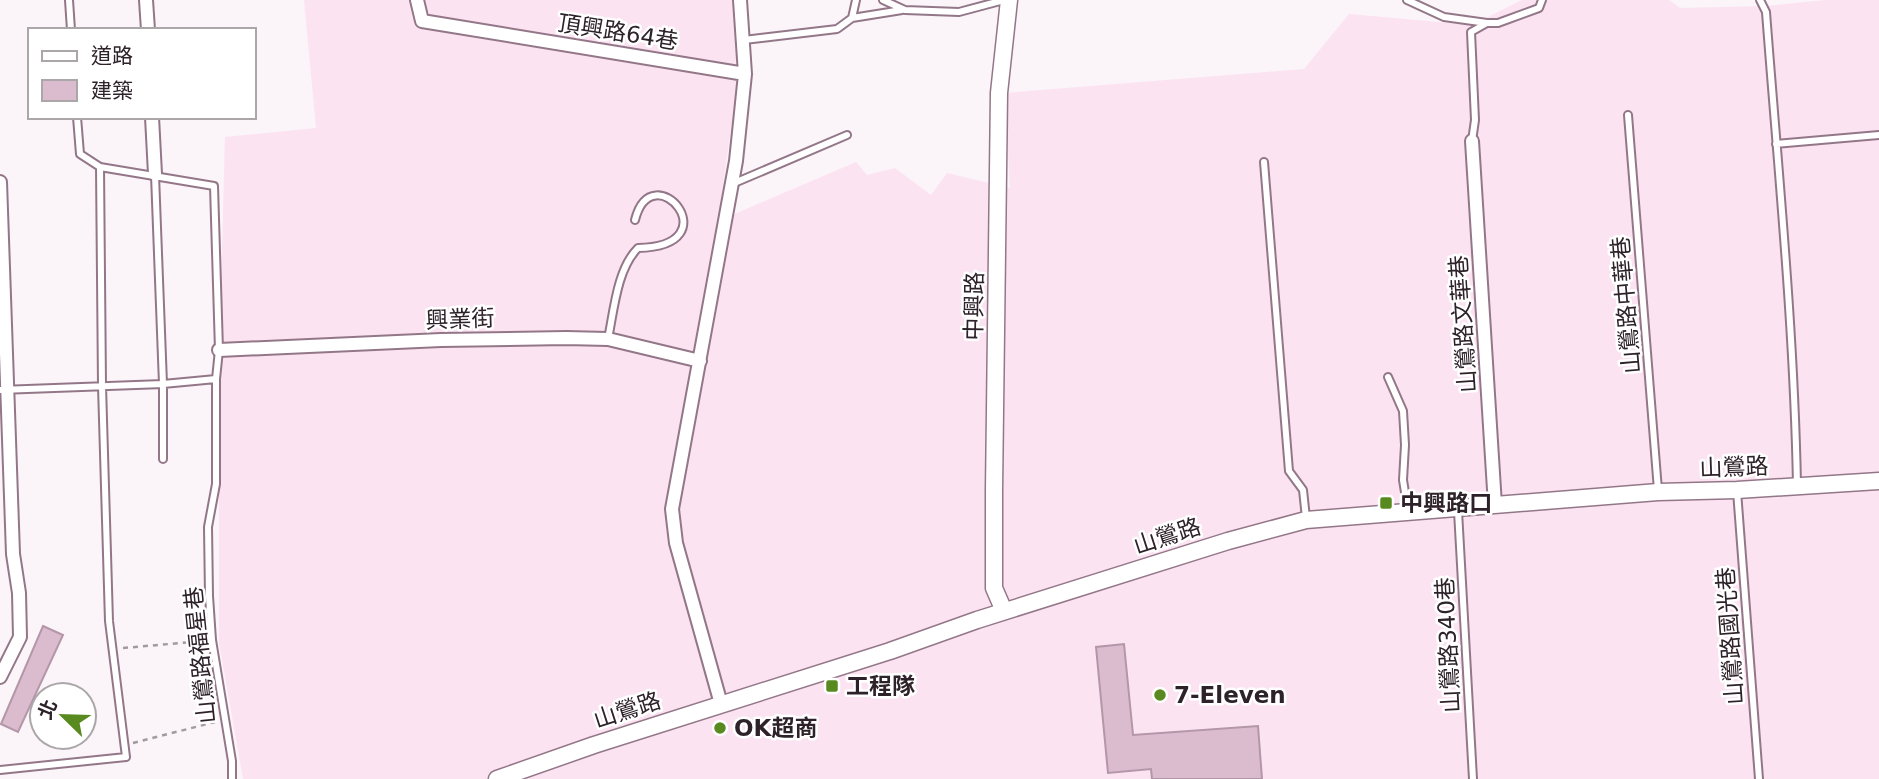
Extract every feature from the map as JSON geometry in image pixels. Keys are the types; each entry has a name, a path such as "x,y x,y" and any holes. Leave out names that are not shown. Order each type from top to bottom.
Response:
{"street":[{"path":"146,0 148,28"},
{"name":"頂興路64巷","path":"417,0 422,20 745,75"},
{"path":"721,704 676,542 672,509 736,161 745,75 740,0"},
{"name":"中興路","path":"1004,611 994,588 994,490 999,93 1006,0"},
{"path":"152,119 155,174"},
{"name":"山鶯路文華巷","path":"1472,141 1495,505"},
{"path":"0,182 7,555 19,593 20,638 0,677"},
{"name":"興業街","path":"219,350 441,340 566,338 608,339 700,361"},
{"name":"山鶯路","path":"504,778 594,745 890,651 1004,611 1228,541 1306,520 1658,492 1879,481"}],"lane":[{"path":"69,0 71,28"},
{"path":"852,18 856,0"},
{"path":"883,0 905,10"},
{"path":"744,40 837,29 852,18 905,10 959,12 1006,0"},
{"path":"1407,0 1444,18 1487,23 1498,23 1539,8 1542,0"},
{"path":"1760,0 1766,12 1796,396 1798,487"},
{"path":"1472,141 1475,120 1471,33 1487,23"},
{"name":"山鶯路中華巷","path":"1628,115 1658,492"},
{"path":"77,119 80,154 100,166 155,174 163,384 163,460"},
{"path":"731,185 848,135"},
{"path":"1776,144 1879,135"},
{"path":"1264,162 1289,471 1303,490 1306,520"},
{"path":"0,770 125,757 109,621 102,386 100,166"},
{"name":"山鶯路福星巷","path":"155,174 215,186 219,350 216,379 216,484 208,527 212,640 232,779"},
{"path":"608,339 629,257 638,248 673,242 682,228 684,218 678,205 657,195 649,197 640,207 635,220"},
{"path":"1388,377 1403,411 1403,480 1408,513"},
{"path":"4,390 163,384 216,379"},
{"name":"山鶯路國光巷","path":"1737,490 1759,779"},
{"name":"山鶯路340巷","path":"1458,509 1473,779"}],"path":[{"path":"113,649 212,640"},
{"path":"124,745 168,736 224,719"}],"shaded area":[{"path":"304,0 735,0 740,65 718,221 856,162 867,175 895,168 931,195 947,173 1010,188 1005,93 1304,69 1349,14 1472,25 1522,0 1669,0 1680,8 1765,6 1825,0 1879,0 1879,779 243,779 219,643 219,366 225,137 316,128"}],"building":[{"path":"43,626 63,635 42,681 28,681 28,710 18,732 1,724"},
{"path":"1124,644 1133,735 1258,726 1262,779 1152,779 1151,769 1108,773 1096,647"}],"place":[{"name":"中興路口","path":"1386,503"},
{"name":"工程隊","path":"832,686"},
{"name":"7-Eleven","path":"1160,695"},
{"name":"OK超商","path":"720,728"}]}
